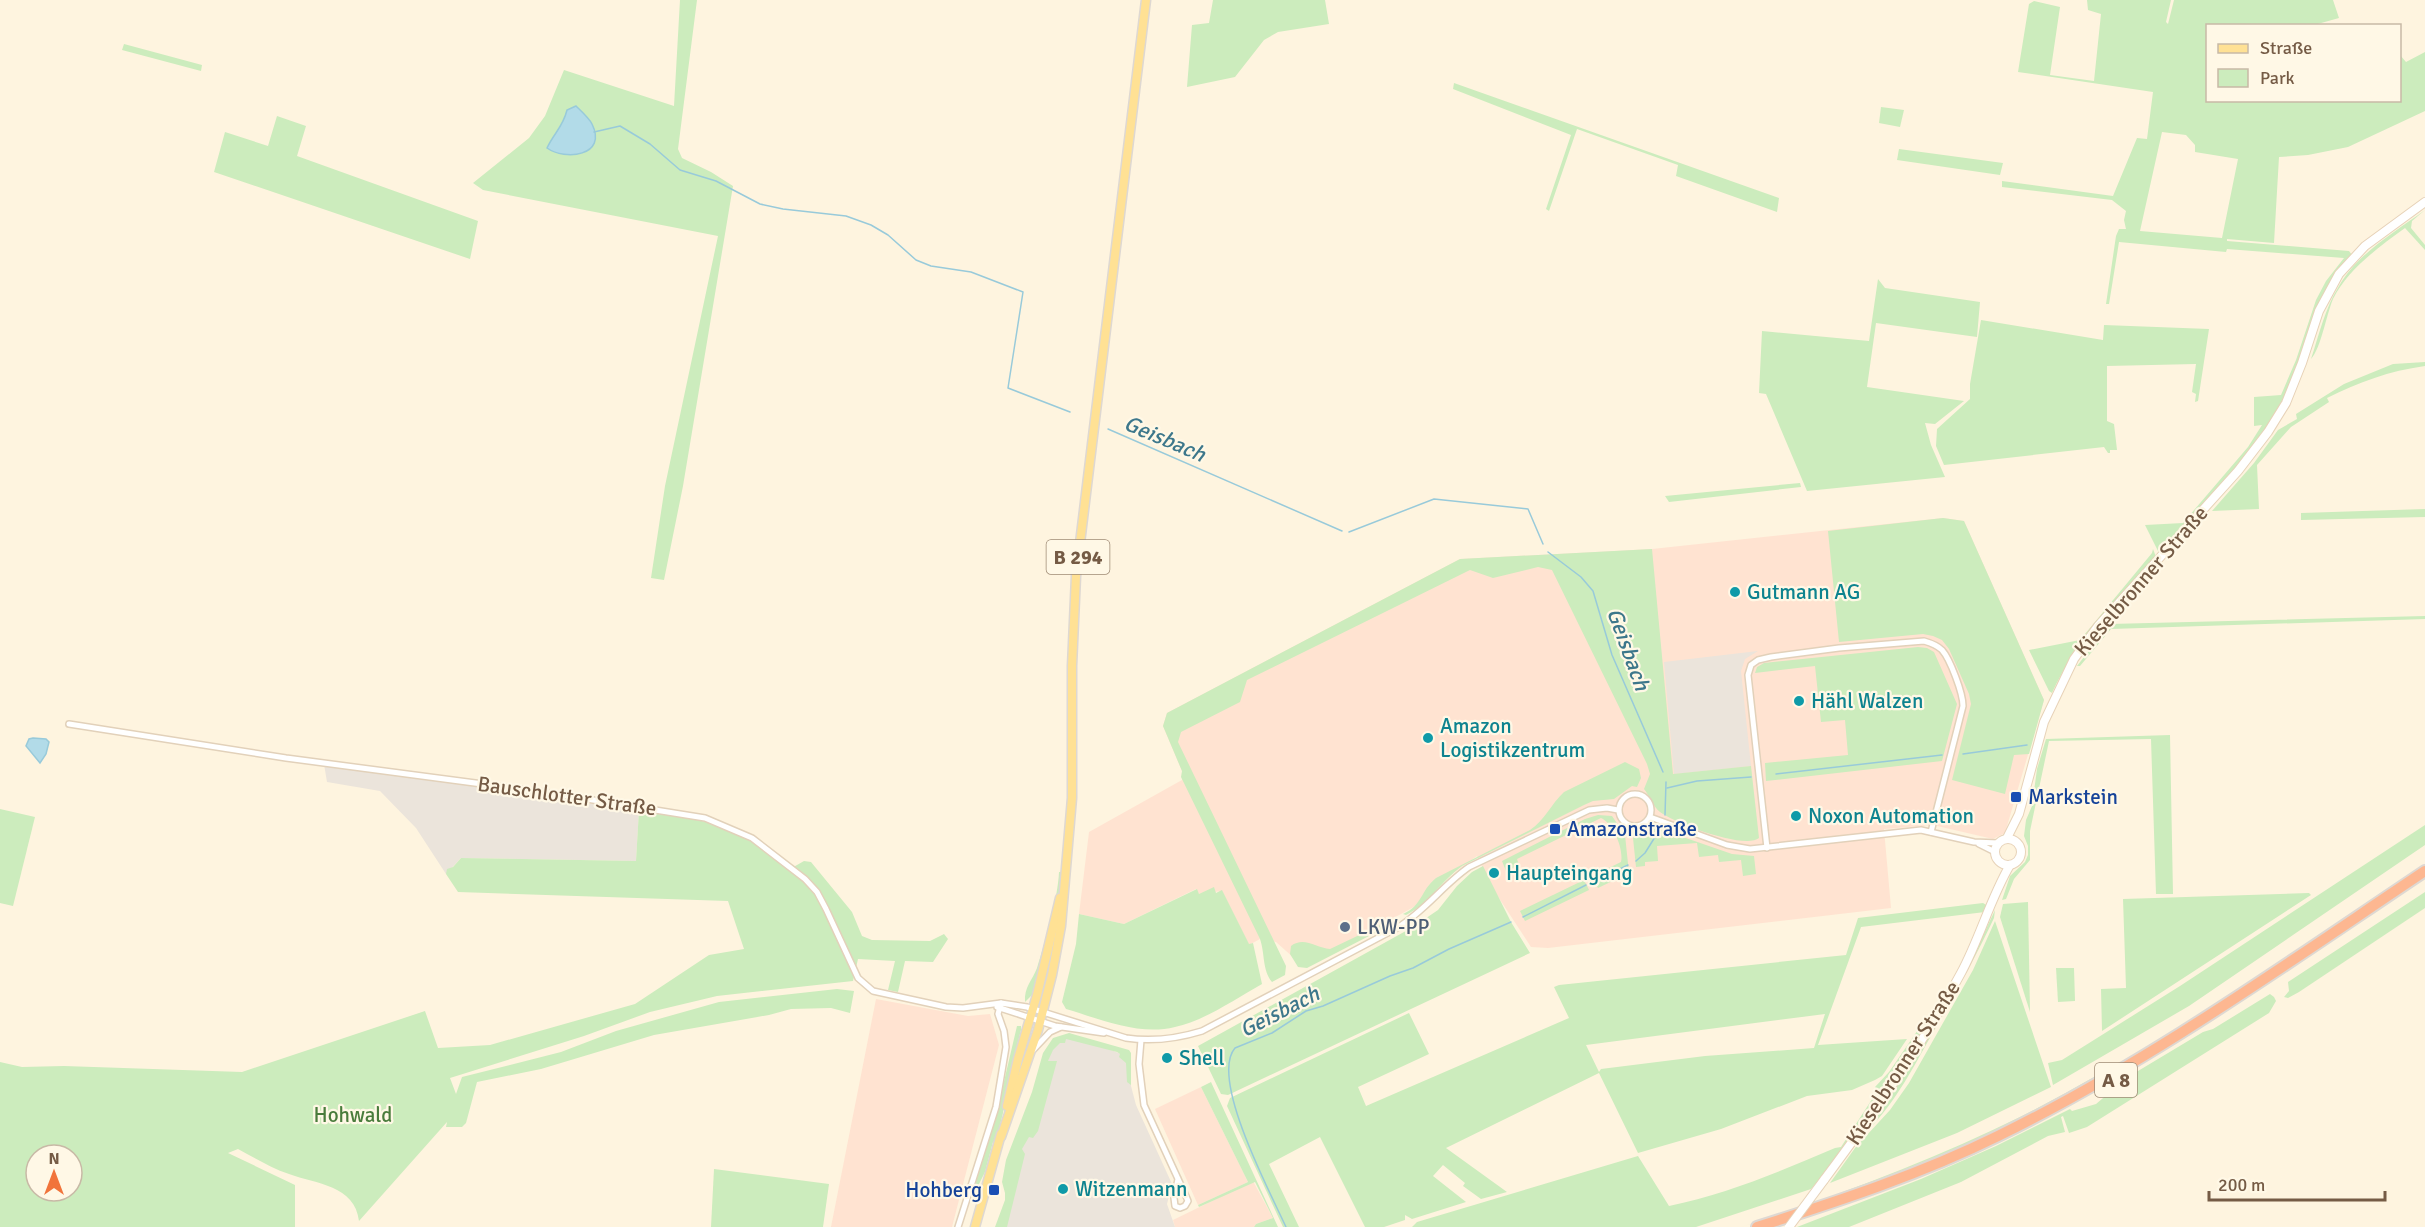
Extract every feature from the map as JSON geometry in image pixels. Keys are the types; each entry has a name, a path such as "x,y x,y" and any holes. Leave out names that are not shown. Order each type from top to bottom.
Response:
{"highway":[{"name":"A 8","path":"1757,1227 1835,1203 1999,1136 2072,1097 2196,1024 2425,871"},
{"name":"A 8","path":"1780,1227 1851,1203 1933,1171 2030,1126 2088,1095 2211,1023 2425,879"}],"main road":[{"name":"B 294","path":"975,1227 1001,1137 1030,1053 1058,949 1072,798 1072,666 1076,576 1146,0"},
{"name":"B 294","path":"1001,1137 1013,1077 1064,886"}],"street":[{"name":"Kieselbronner Straße","path":"2016,841 2019,814 2044,722 2074,659 2098,626 2238,471 2268,432 2295,383 2319,311 2333,283 2350,260 2365,246 2425,202"},
{"path":"1767,848 1748,675 1751,664 1771,657 1839,648 1924,641 1934,644 1944,653 1961,694 1963,706 1931,832"},
{"name":"Bauschlotter Straße","path":"69,724 286,758 543,792 705,818 752,838 805,879 817,892 858,978 870,989 946,1007 1000,1006 1041,1015"},
{"path":"1639,794 1650,803 1650,817 1643,825 1633,827 1624,823 1618,810 1625,797 1639,794"},
{"path":"1041,1015 1141,1040 1176,1038 1202,1031 1403,924 1469,867 1589,810 1618,810"},
{"name":"Kieselbronner Straße","path":"2007,838 2019,814"},
{"path":"1650,817 1727,845 1750,849 1921,830 1974,842 1998,843 2007,838 2016,841 2021,848 2021,857 2010,865 2001,862 1995,852 1974,842"},
{"path":"1995,852 1998,843"},
{"name":"Kieselbronner Straße","path":"1998,888 2001,862"},
{"name":"Kieselbronner Straße","path":"1789,1227 1889,1091 1945,1002 1979,936 2010,865"},
{"path":"958,1227 996,1107 1006,1038 998,1014 1000,1006"},
{"path":"1041,1015 1062,1027 1110,1033"},
{"path":"1030,1053 1050,1032 1062,1027"},
{"path":"1141,1040 1139,1064 1144,1105 1178,1179 1188,1201 1185,1206 1179,1208 1174,1202 1178,1179"}],"shaded area":[{"path":"1943,518 1964,521 2044,700 2005,833 1993,839 1933,825 1884,829 1891,908 1548,948 1531,947 1493,889 1477,856 1441,882 1421,903 1304,967 1276,942 1260,939 1249,945 1222,891 1199,894 1196,889 1124,924 1079,914 1089,832 1182,780 1182,771 1163,726 1167,713 1460,559 1652,549"},
{"path":"1758,651 1745,659 1741,671 1751,766 1674,774 1664,662"},
{"path":"324,764 639,811 636,861 461,858 446,874 416,828 380,791 327,782"},
{"path":"876,999 968,1016 990,1014 999,1045 952,1227 831,1227"},
{"name":"Witzenmann","path":"1069,1033 1131,1058 1131,1086 1136,1105 1172,1184 1167,1204 1175,1227 1003,1227 1017,1149 1052,1049"},
{"path":"1201,1087 1248,1182 1198,1205 1155,1109"},
{"path":"1253,1181 1273,1218 1256,1224 1254,1227 1175,1227 1173,1220"}],"green space":[{"path":"680,0 697,0 678,149 682,158 733,186 683,486 664,580 651,578 665,486 718,236 483,190 473,183 529,138 545,116 564,70 674,106"},
{"path":"1213,0 1325,0 1329,24 1278,32 1264,40 1235,77 1187,87 1192,25 1209,23"},
{"path":"2087,0 2171,0 2166,22 2168,24 2174,0 2333,0 2339,18 2318,24 2206,24 2206,102 2401,102 2401,56 2406,62 2425,52 2425,111 2348,147 2308,155 2279,157 2274,243 2227,239 2227,241 2349,251 2352,255 2328,286 2294,378 2274,418 2228,479 2159,553 2145,525 2183,523 2248,447 2262,425 2254,426 2254,397 2281,395 2296,360 2316,300 2326,281 2344,258 2227,249 2226,252 2119,242 2109,304 2106,304 2116,236 2119,229 2126,229 2124,220 2126,211 2112,200 2002,187 2002,181 2113,196 2137,138 2147,139 2153,92 2018,72 2029,4 2034,1 2060,7 2050,75 2094,81 2101,14 2088,10","holes":["2162,132 2186,135 2195,145 2195,152 2238,159 2222,238 2140,231"]},
{"path":"124,44 202,65 201,71 122,50"},
{"path":"1454,83 1779,198 1777,212 1676,176 1678,165 1577,129 1549,211 1546,209 1571,135 1453,89"},
{"path":"1881,107 1904,110 1900,127 1879,123"},
{"path":"277,116 306,126 297,156 478,221 470,259 214,172 225,132 268,146"},
{"path":"1899,149 2003,163 2000,175 1897,160"},
{"path":"2425,210 2412,221 2411,228 2425,245 2425,250 2405,228 2365,259 2339,288 2333,299 2321,340 2311,359 2330,303 2347,274 2367,253"},
{"path":"1878,279 1885,288 1980,302 1977,337 1876,323 1867,387 1964,401 1935,424 1925,423 1931,445 1945,477 1807,491 1766,394 1759,393 1762,331 1869,341"},
{"path":"1981,320 2103,340 2104,325 2209,329 2198,401 2195,402 2196,394 2192,392 2196,364 2107,366 2107,421 2114,424 2117,450 2110,450 2108,453 2104,447 1944,465 1936,446 1937,429 1970,399 1970,384"},
{"path":"2425,362 2425,366 2375,378 2327,398 2329,402 2291,427 2257,465 2259,509 2212,511 2254,463 2278,430 2297,419 2296,414 2344,384 2393,364"},
{"path":"1800,483 1801,487 1669,502 1665,496"},
{"path":"2425,509 2425,517 2301,520 2301,513"},
{"path":"1943,518 1964,521 2044,700 2029,754 2014,755 2005,794 1952,780 1971,704 1969,694 1949,649 1942,640 1923,634 1839,642 1828,531"},
{"path":"1652,549 1673,774 1751,766 1759,838 1740,841 1710,834 1668,817 1656,808 1644,789 1650,774 1647,764 1552,570 1538,567 1493,578 1470,570 1247,680 1240,702 1181,732 1178,742 1286,966 1285,975 1272,982 1265,967 1260,939 1181,777 1182,771 1163,726 1167,713 1460,559"},
{"path":"2153,549 2156,557 2085,638 2052,693 2049,691 2029,650 2080,640"},
{"path":"2425,616 2425,619 2111,629 2080,666 2077,666 2110,624"},
{"path":"1918,647 1934,652 1957,704 1942,761 1766,781 1765,763 1848,755 1845,720 1821,722 1815,666 1755,673 1757,667 1764,663"},
{"path":"2170,735 2173,894 2156,894 2151,739 2049,741 2030,831 2030,860 2014,879 2006,899 2002,900 2010,876 2025,862 2028,855 2028,846 2024,836 2026,820 2032,806 2037,769 2046,739"},
{"path":"1625,762 1639,769 1641,778 1637,787 1632,786 1614,799 1593,801 1584,805 1462,866 1422,905 1406,915 1403,914 1418,902 1436,878 1530,830 1540,822 1564,792"},
{"path":"0,809 35,817 13,906 0,903"},
{"name":"Hohwald","path":"639,810 668,814 697,820 739,834 790,869 804,861 811,862 852,912 862,936 872,940 930,941 944,934 948,939 933,962 905,961 898,992 888,990 895,961 858,959 853,981 717,996 650,1012 584,1036 450,1078 456,1094 462,1077 561,1052 616,1031 719,1002 837,989 854,991 850,1013 831,1008 791,1009 654,1035 541,1069 477,1082 466,1123 462,1127 446,1127 447,1122 359,1221 356,1209 342,1193 276,1169 238,1149 228,1153 295,1185 295,1227 0,1227 0,1062 22,1067 64,1066 242,1072 425,1011 438,1048 490,1045 635,1004 709,955 744,949 728,901 458,892 446,874 447,869 453,867 461,858 636,861"},
{"path":"1598,815 1612,816 1625,835 1629,873 1598,888 1592,876 1621,862 1619,844 1610,825 1601,818 1517,859 1519,865 1506,871 1502,861 1585,819"},
{"path":"2425,825 2425,845 2189,1006 2053,1085 2048,1063 2062,1060 2180,986"},
{"path":"1645,828 1657,828 1732,854 1754,856 1756,874 1743,876 1741,860 1719,862 1718,855 1699,857 1697,843 1657,846 1658,861 1645,862 1645,866 1636,867 1633,838"},
{"path":"1483,866 1511,922 1530,953 1228,1095 1221,1094 1198,1046 1413,927 1438,910 1457,886 1472,872"},
{"path":"1059,872 1062,872 1058,898 1033,994 1025,1002 1027,988 1037,968 1047,933"},
{"path":"1584,880 1589,890 1525,921 1520,911"},
{"path":"1214,887 1216,893 1222,890 1249,944 1253,943 1262,984 1187,1024 1161,1029 1134,1028 1066,1009 1062,1002 1076,944 1079,914 1124,924 1197,889 1199,894"},
{"path":"2425,892 2425,908 2299,992 2288,998 2284,997 2289,991 2288,982"},
{"path":"2309,893 2311,895 2102,1031 2101,989 2126,988 2123,899"},
{"path":"2028,902 2030,1012 2000,917 2003,904"},
{"path":"1983,903 1988,906 1985,912 1861,927 1818,1045 1907,1039 1882,1076 1852,1090 1807,1096 1721,1129 1638,1153 1599,1073 1446,1148 1507,1192 1481,1199 1463,1186 1465,1183 1443,1165 1433,1176 1466,1202 1412,1219 1405,1215 1405,1220 1384,1227 1365,1227 1320,1137 1269,1164 1299,1227 1283,1227 1227,1106 1230,1098 1409,1013 1429,1054 1358,1087 1366,1106 1569,1018 1554,987 1559,985 1846,955 1858,918","holes":["1825,1014 1814,1048 1705,1056 1601,1069 1599,1072 1586,1045"]},
{"path":"1995,910 1994,918 1978,950 1912,1069 1879,1118 1858,1140 1894,1089 1972,959"},
{"path":"1395,918 1400,920 1307,968 1298,967 1290,954 1291,946 1296,943 1305,942 1330,949"},
{"path":"1995,921 2051,1087 1957,1133 1830,1183 1855,1148 1890,1110 1909,1083 1973,970"},
{"path":"2056,968 2074,968 2075,1001 2058,1002"},
{"path":"2270,994 2276,1001 2269,1013 2087,1127 2069,1133 2063,1116 2061,1117 2065,1132 2048,1136 1961,1182 1849,1227 1797,1227 1921,1179 1996,1146 2070,1109 2072,1111 2096,1104 2128,1077"},
{"path":"1939,1004 1888,1087 1811,1189 1696,1227 1412,1227 1417,1222 1638,1156 1669,1206 1733,1188 1841,1147 1878,1090 1875,1087 1889,1072 1933,1008"},
{"path":"1017,1026 1021,1026 1021,1030 1008,1080 1003,1113 996,1141 993,1142 985,1172 977,1188 974,1187 998,1107"},
{"path":"1069,1033 1129,1050 1131,1053 1131,1085 1127,1082 1126,1063 1117,1052 1066,1039 1065,1043 1060,1043 1053,1050 1048,1061 1057,1061 1038,1131 1033,1138 1029,1137 1022,1149 1025,1154 1007,1227 995,1227 1005,1200 1002,1182 1006,1160 1032,1092 1043,1053 1053,1038"},
{"path":"2171,1036 2042,1109 1978,1140 1842,1195 1741,1227 1848,1190 1953,1148 2041,1106"},
{"path":"1211,1082 1278,1227 1254,1227 1256,1224 1273,1218 1255,1182 1199,1207 1198,1205 1248,1182 1201,1087"},
{"path":"714,1169 829,1184 823,1227 711,1227"}],"water":[{"path":"576,106 592,124 595,135 590,149 573,155 547,148 567,110"},
{"path":"29,739 46,739 49,742 46,754 40,763 26,746"}],"waterway":[{"path":"594,132 620,126 650,144 680,170 716,181 760,204 846,216 871,225 888,235 916,260 931,266 971,272 1023,292 1008,388 1070,412"},
{"name":"Geisbach","path":"1108,429 1342,531"},
{"name":"Geisbach","path":"1349,532 1434,499 1528,509 1543,544"},
{"name":"Geisbach","path":"1548,552 1581,577 1593,591 1612,655 1663,772"},
{"path":"1963,754 2027,745"},
{"path":"1776,774 1942,755"},
{"path":"1667,788 1697,781 1751,777"},
{"name":"Geisbach","path":"1665,815 1666,782"},
{"name":"Geisbach","path":"1636,861 1645,853 1660,829"},
{"name":"Geisbach","path":"1595,881 1628,865"},
{"name":"Geisbach","path":"1523,917 1586,885"},
{"name":"Geisbach","path":"1286,1227 1256,1164 1236,1109 1230,1084 1229,1063 1235,1048 1272,1033 1306,1011 1413,968 1449,949 1511,922"}],"place":[{"name":"Gutmann AG","path":"1735,592"},
{"name":"Hähl Walzen","path":"1799,701"},
{"name":"Amazon Logistikzentrum","path":"1428,738"},
{"name":"Markstein","path":"2016,797"},
{"name":"Noxon Automation","path":"1796,816"},
{"name":"Amazonstraße","path":"1555,829"},
{"name":"Haupteingang","path":"1494,873"},
{"name":"LKW-PP","path":"1345,927"},
{"name":"Shell","path":"1167,1058"},
{"name":"Witzenmann","path":"1063,1189"},
{"name":"Hohberg","path":"994,1190"}]}
